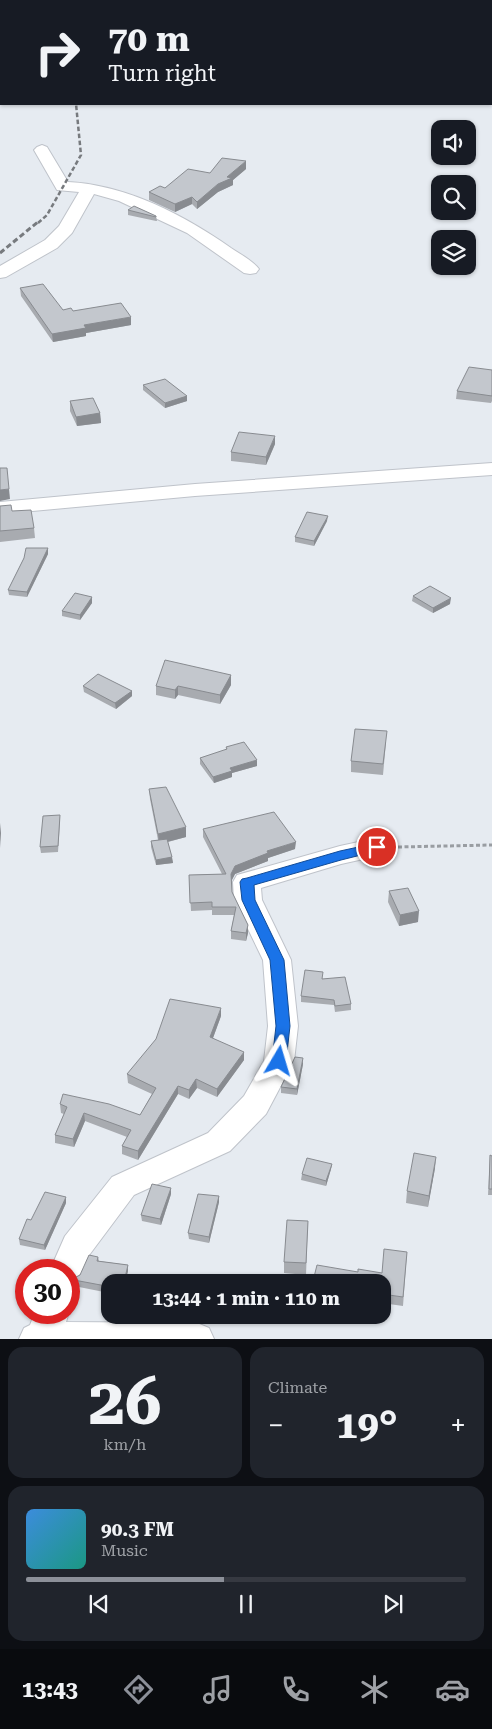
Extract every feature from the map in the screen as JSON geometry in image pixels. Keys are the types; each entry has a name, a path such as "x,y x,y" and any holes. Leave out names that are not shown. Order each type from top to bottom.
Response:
{"street":[{"path":"42,150 63,187 90,188 125,198 193,229 250,269"},
{"path":"0,273 56,239 66,229 90,188"},
{"path":"0,508 195,490 492,469"},
{"path":"72,1259 77,1246 123,1186 219,1142 254,1105 279,1061 283,1026 277,960 248,900 247,882 340,855 377,847"},
{"path":"44,1330 197,1339"}],"path":[{"path":"377,847 492,845"}],"building":[{"path":"222,158 246,161 227,177 232,178 218,184 197,202 192,197 175,204 149,192 160,186 165,188 188,169 210,173"},
{"path":"134,206 156,216 156,217 128,210"},
{"path":"43,284 63,310 71,308 73,311 121,303 131,317 84,325 86,328 52,334 20,288"},
{"path":"469,367 492,370 492,396 457,391"},
{"path":"165,379 187,396 165,403 143,385"},
{"path":"93,398 100,413 76,417 70,401"},
{"path":"239,432 275,436 266,457 231,452"},
{"path":"0,468 7,468 9,489 0,490"},
{"path":"11,505 12,511 31,510 34,528 0,531 0,506"},
{"path":"307,512 328,516 314,541 295,537"},
{"path":"26,548 48,548 27,592 8,590 24,558"},
{"path":"430,586 451,598 433,608 413,596"},
{"path":"75,593 92,597 80,615 62,611"},
{"path":"165,660 231,675 220,695 178,686 175,690 156,686"},
{"path":"98,674 132,691 115,703 83,686"},
{"path":"355,729 387,731 383,764 351,761"},
{"path":"244,742 257,760 230,768 232,771 213,777 200,758 227,749 226,747"},
{"path":"166,787 186,827 158,834 149,789"},
{"path":"274,812 296,842 267,851 268,853 235,866 231,874 232,892 248,925 246,933 231,931 236,907 212,907 212,902 190,903 189,875 226,874 203,829"},
{"path":"60,815 58,846 40,847 43,816"},
{"path":"167,839 172,857 156,860 151,841"},
{"path":"408,888 419,911 400,915 389,891"},
{"path":"305,970 323,972 322,979 345,977 351,1004 335,1006 334,1000 301,996"},
{"path":"170,999 221,1008 210,1037 244,1052 217,1089 196,1079 189,1090 178,1086 138,1151 122,1146 131,1130 84,1113 73,1139 55,1135 67,1107 60,1104 63,1094 109,1104 140,1115 156,1088 127,1074 156,1039"},
{"path":"295,1057 303,1058 297,1089 281,1087"},
{"path":"414,1153 436,1157 429,1196 407,1191"},
{"path":"490,1155 492,1156 492,1189 489,1189"},
{"path":"307,1158 332,1164 326,1181 302,1174"},
{"path":"152,1184 171,1188 160,1219 141,1215"},
{"path":"45,1192 66,1197 44,1245 19,1239 27,1219 31,1220"},
{"path":"198,1194 219,1196 209,1237 188,1233"},
{"path":"287,1220 308,1221 306,1263 284,1262"},
{"path":"384,1249 407,1252 403,1297 391,1295 391,1274 315,1274 317,1265 358,1272 358,1269 382,1273"},
{"path":"89,1255 98,1257 97,1261 128,1265 126,1274 101,1274 101,1285 80,1281 80,1275"}],"railway":[{"path":"38,223 47,215 81,155 76,105"},
{"path":"0,253 39,221"}],"route":[{"path":"279,1061 283,1026 277,960 248,900 247,882 340,855 377,847"}]}
